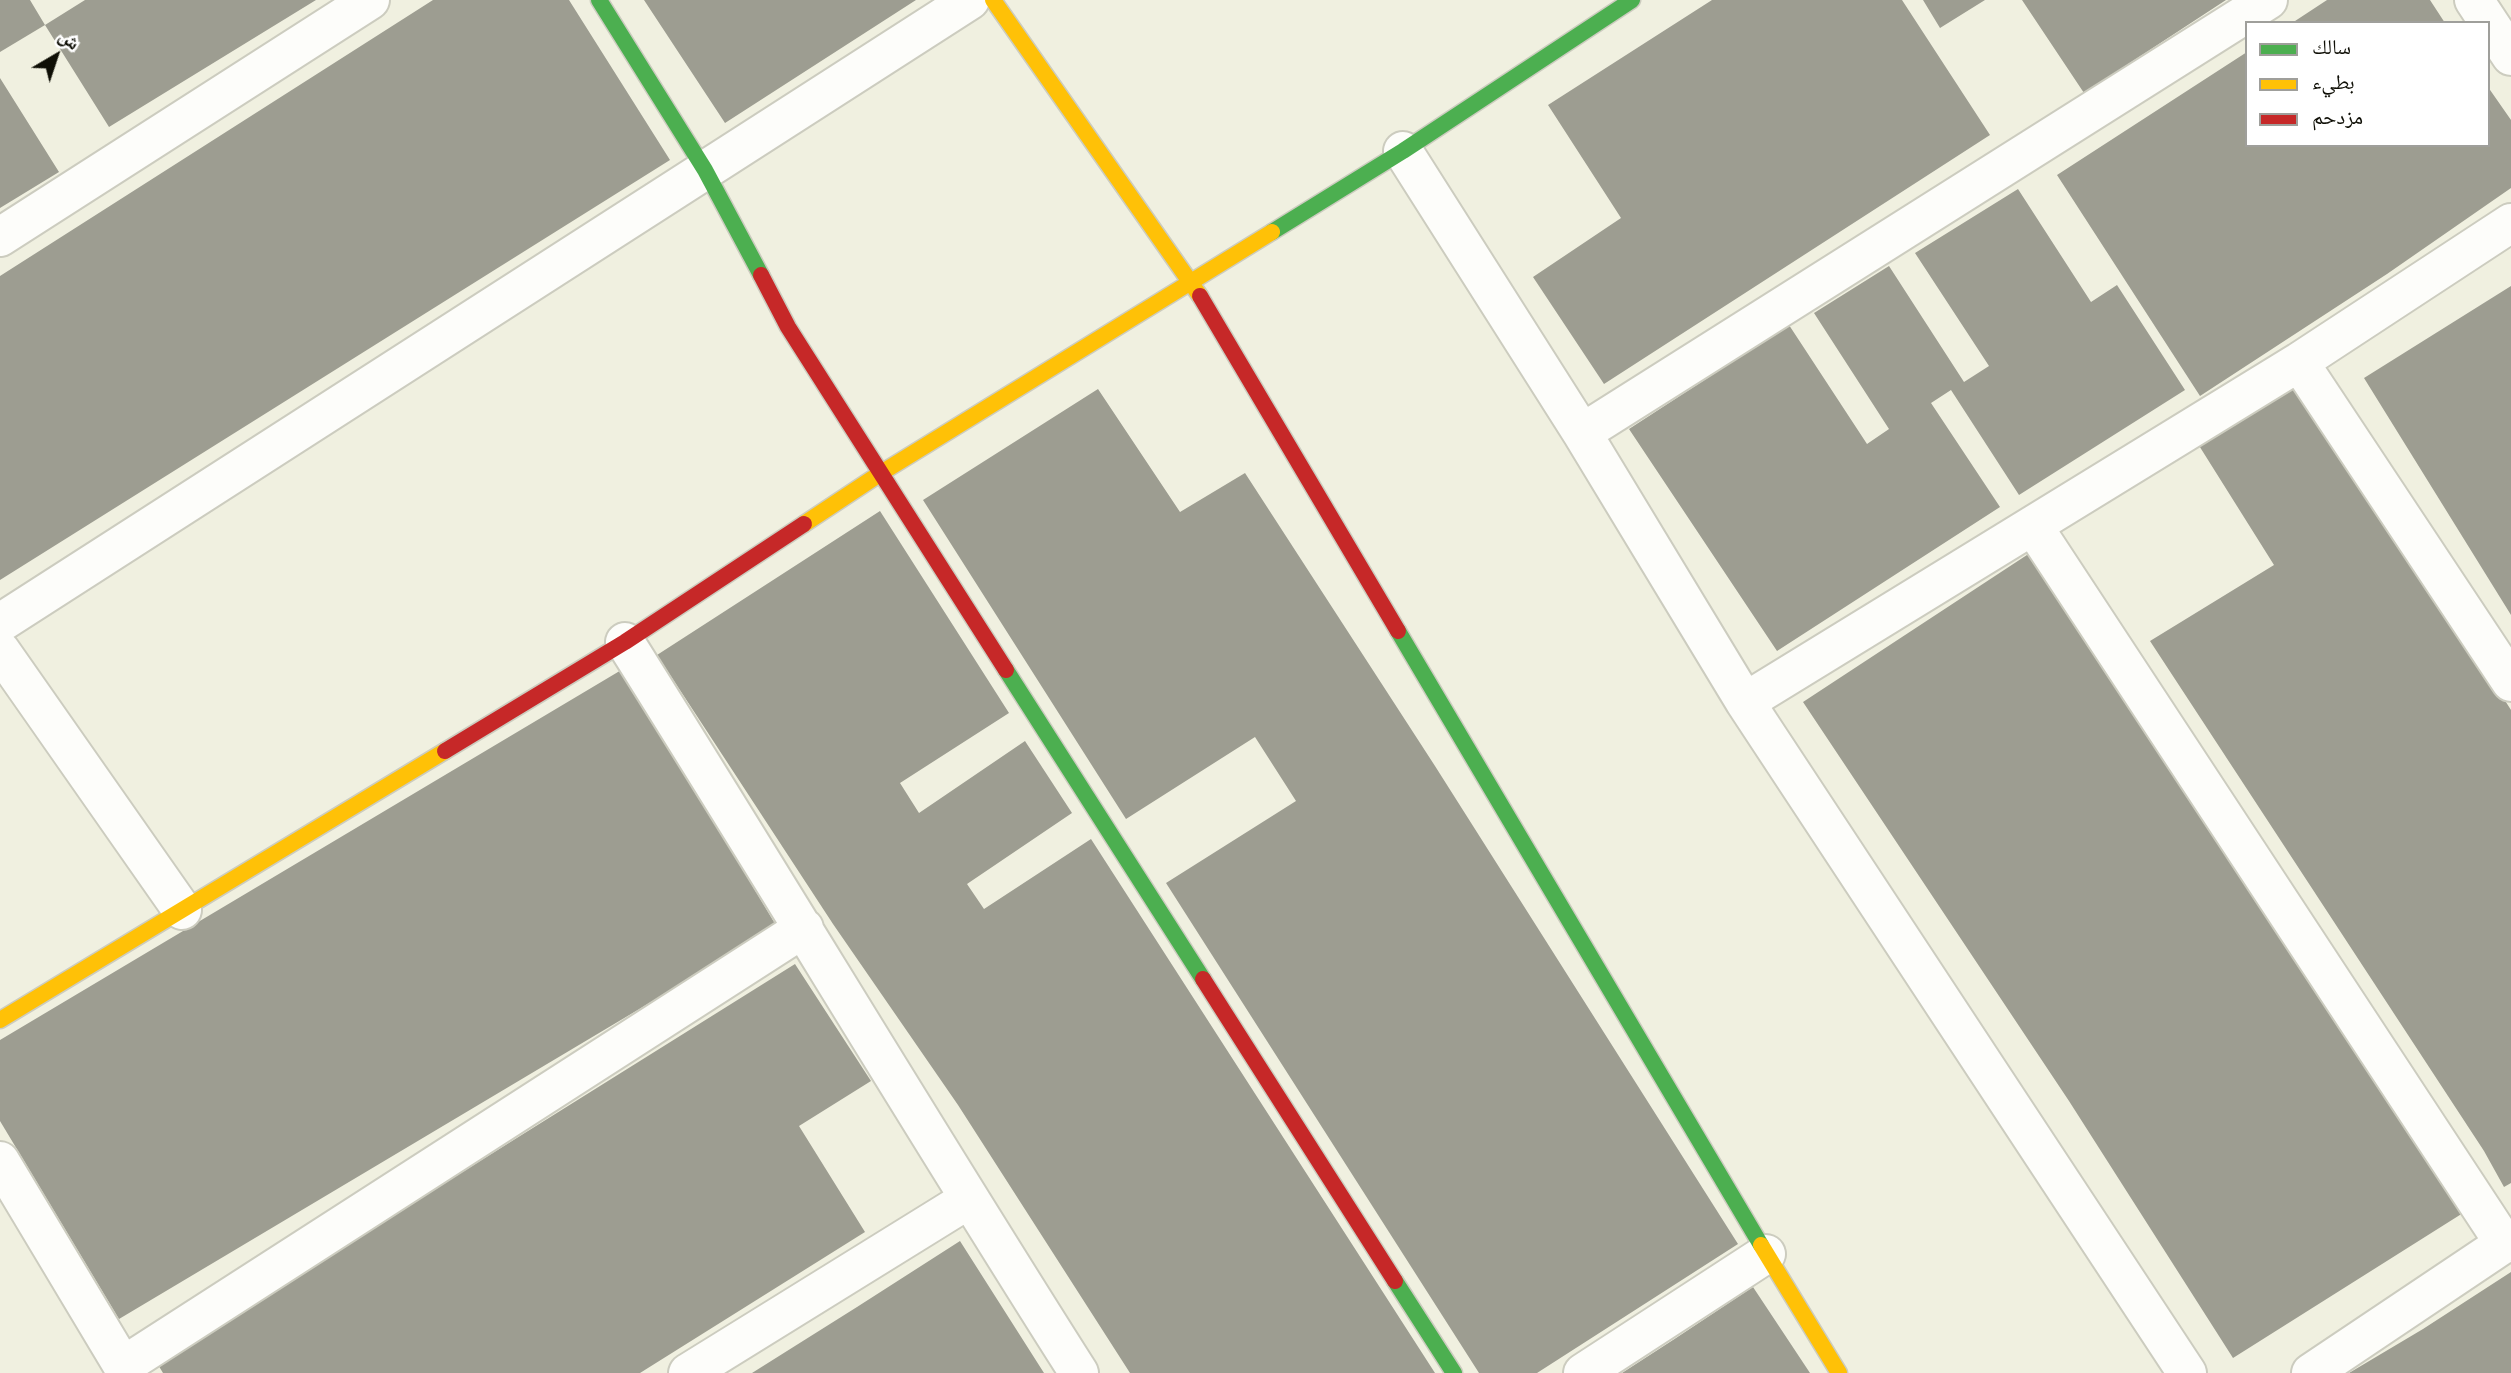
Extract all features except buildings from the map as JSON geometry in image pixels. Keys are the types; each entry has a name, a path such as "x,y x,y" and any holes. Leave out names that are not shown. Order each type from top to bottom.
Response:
{"street":[{"path":"0,237 370,0"},
{"path":"599,0 705,170 788,327 1454,1373"},
{"path":"0,623 970,0"},
{"path":"993,0 1192,283 1839,1373"},
{"path":"0,1020 625,642 881,473 1402,151 1632,0"},
{"path":"1582,433 2268,0"},
{"path":"2474,0 2488,21"},
{"path":"2490,24 2511,56"},
{"path":"1402,151 1582,433 1745,702 2187,1373"},
{"path":"1745,702 2299,362 2511,223"},
{"path":"2299,362 2511,682"},
{"path":"2033,526 2507,1241 2311,1373"},
{"path":"625,642 1079,1373"},
{"path":"0,650 182,910"},
{"path":"0,1161 125,1370 804,928"},
{"path":"703,1369 969,1199"},
{"path":"1583,1373 1766,1254"}],"traffic: fast":[{"path":"599,0 705,170 761,275"},
{"path":"1272,232 1403,151 1632,0"},
{"path":"1398,631 1761,1245"},
{"path":"1006,670 1203,979"},
{"path":"1395,1281 1454,1373"}],"traffic: slow":[{"path":"993,0 1200,296"},
{"path":"804,524 881,473 1272,232"},
{"path":"0,1020 445,751"},
{"path":"1761,1245 1839,1373"}],"traffic: jam":[{"path":"761,275 788,327 1006,670"},
{"path":"1200,296 1398,631"},
{"path":"445,751 625,642 804,524"},
{"path":"1203,979 1395,1281"}]}
